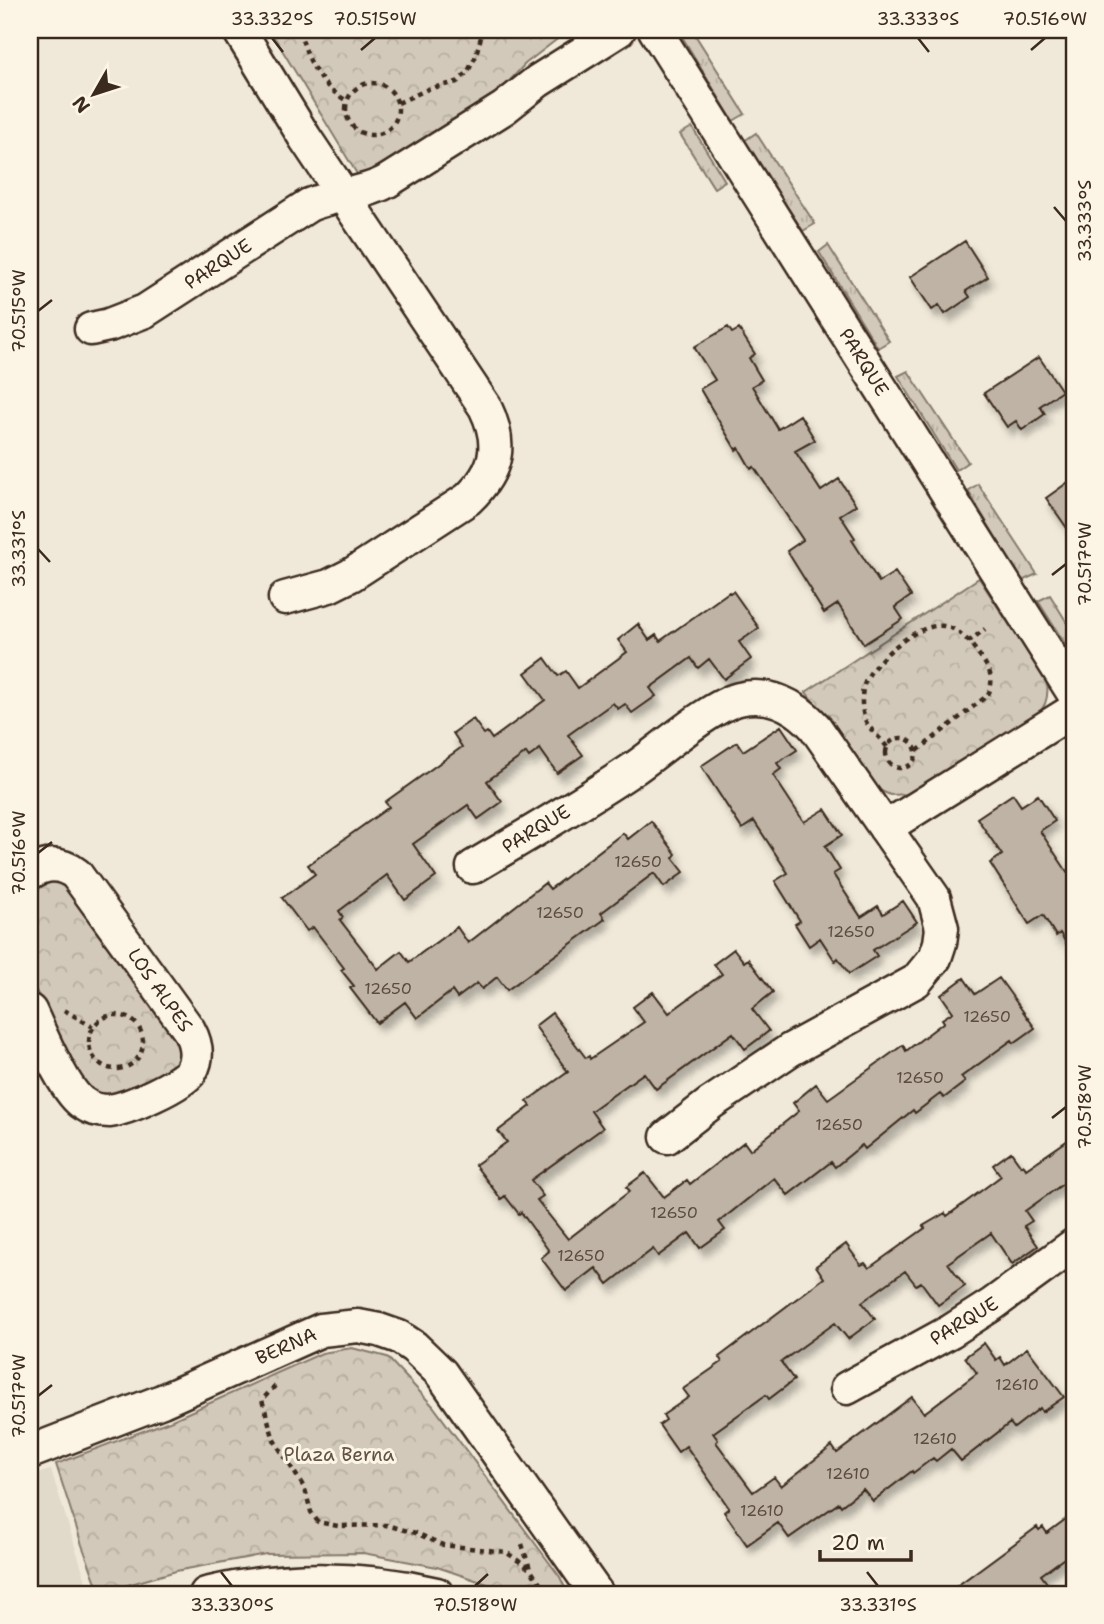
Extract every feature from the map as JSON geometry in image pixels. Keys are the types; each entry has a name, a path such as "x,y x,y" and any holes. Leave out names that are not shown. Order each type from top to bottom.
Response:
{"street":[{"path":"239,30 343,195 485,407 496,439 490,472 468,499 351,575 328,586 285,598"},
{"name":"PARQUE","path":"91,329 118,323 145,312 321,200 366,191 386,182 504,108 548,75 619,30"},
{"name":"PARQUE","path":"655,30 1074,694"},
{"name":"PARQUE","path":"473,867 633,769 726,704 754,697 782,702 806,717 886,828 934,898 940,913 940,943 927,971 904,990 825,1030 757,1072 667,1137"},
{"path":"886,828 1074,710"},
{"name":"LOS ALPES","path":"30,873 48,864 61,865 76,874 189,1030 197,1051 195,1063 190,1073 182,1080 162,1090 112,1111 92,1109 73,1095 30,1012"},
{"name":"PARQUE","path":"847,1388 951,1331 1074,1245"},
{"name":"BERNA","path":"30,1452 162,1401 321,1330 358,1326 379,1330 399,1337 414,1347 441,1373 597,1594"},
{"path":"206,1594 270,1581 315,1579 359,1580 437,1594"}],"path":[{"path":"299,30 313,69 328,90 347,101"},
{"path":"398,103 428,89 457,82 467,73 475,58 483,30"},
{"path":"373,82 389,88 398,103 396,121 384,133 366,135 351,125 345,109 347,101 356,87 373,82"},
{"path":"887,747 868,726 864,715 862,699 866,680 889,652 923,628 933,625 947,626 968,642 991,673 992,686 988,695 916,752 913,761 900,768 888,761 886,752 893,740 902,738 911,742 916,752"},
{"path":"968,642 985,629"},
{"path":"108,1016 125,1017 139,1028 142,1037 140,1054 135,1062 119,1070 102,1066 90,1052 89,1035 93,1027 108,1016"},
{"path":"283,1381 262,1399 274,1440 305,1489 311,1513 318,1522 338,1526 386,1525 416,1533 443,1545 506,1552 530,1569"},
{"path":"519,1535 530,1569 547,1594"}],"shaded area":[{"path":"51,1470 90,1594 30,1594 30,1475"}],"green space":[{"path":"270,30 569,30 525,64 493,99 360,179"},
{"path":"678,30 692,30 745,114 733,121"},
{"path":"692,127 725,181 714,188 680,134"},
{"path":"756,133 815,224 803,231 744,141"},
{"path":"828,245 889,341 878,348 819,252"},
{"path":"908,371 968,462 956,470 898,376"},
{"path":"978,484 1037,574 1022,581 968,491"},
{"path":"979,578 1047,683 1045,703 1032,719 912,794 890,795 879,790 806,692"},
{"path":"1050,595 1074,634 1074,658 1038,601"},
{"path":"45,880 57,880 67,885 178,1040 182,1054 174,1066 110,1098 95,1097 87,1089 30,979 30,889"},
{"name":"Plaza Berna","path":"352,1348 387,1357 433,1406 560,1577 568,1594 509,1594 499,1588 437,1567 363,1553 266,1554 176,1571 100,1593 56,1464 172,1420 322,1353"}],"building":[{"path":"965,241 988,277 966,291 970,297 945,314 939,305 932,310 910,277"},
{"path":"728,327 732,333 739,329 755,354 749,358 762,380 752,386 778,429 800,415 815,440 795,451 821,491 839,479 856,505 840,515 855,538 852,540 879,582 895,572 911,596 895,607 903,619 864,644 838,604 824,613 787,551 803,540 754,467 751,469 739,448 736,450 700,389 715,380 694,347"},
{"path":"1039,357 1062,391 1040,406 1045,414 1022,430 1016,421 1007,427 984,393"},
{"path":"1074,478 1074,538 1046,498"},
{"path":"733,591 759,628 739,642 751,659 724,679 709,659 698,668 691,658 650,688 656,696 632,713 625,704 618,709 613,703 568,735 583,755 557,773 540,749 529,757 526,753 487,781 502,802 478,819 468,805 413,844 436,877 405,900 387,875 339,911 343,917 340,920 378,969 401,951 409,962 457,927 468,943 545,883 550,889 623,833 628,839 651,821 676,854 673,858 684,872 664,887 654,873 601,913 605,919 507,990 497,977 482,989 477,983 457,998 452,991 417,1018 405,1002 377,1023 350,988 354,986 341,970 344,968 313,927 307,931 282,898 315,874 308,865 389,807 385,802 462,747 453,733 473,719 484,734 487,732 492,739 545,700 525,673 545,658 558,676 566,671 578,688 627,652 618,640 638,624 649,640 656,635 660,641"},
{"path":"781,726 797,750 777,763 781,769 773,775 804,822 825,809 842,835 825,846 840,870 833,874 861,917 878,906 883,914 903,901 917,922 873,950 877,956 849,974 838,958 835,961 820,938 809,946 795,924 800,921 775,881 788,873 754,821 742,829 701,766 737,742 743,751"},
{"path":"1013,794 1021,806 1038,795 1055,821 1040,831 1074,882 1074,956 1060,933 1056,936 1043,915 1029,924 990,863 1002,855 977,818"},
{"path":"734,949 744,962 748,959 773,992 752,1009 769,1031 745,1049 733,1033 656,1089 644,1073 591,1111 603,1128 531,1180 543,1196 537,1200 568,1239 630,1191 626,1187 645,1173 664,1197 687,1180 690,1184 744,1142 750,1150 799,1111 793,1103 816,1084 828,1099 903,1045 906,1051 953,1012 941,995 964,978 975,994 999,978 1035,1028 1014,1043 1012,1040 961,1077 965,1082 944,1098 940,1094 915,1113 913,1110 865,1149 862,1145 835,1167 831,1162 788,1195 774,1178 719,1222 725,1230 700,1248 689,1233 658,1256 653,1249 608,1284 596,1268 566,1291 541,1258 549,1251 521,1212 519,1214 505,1196 501,1199 475,1165 507,1142 498,1131 531,1106 527,1101 568,1072 535,1026 552,1013 586,1058 589,1056 590,1059 644,1022 633,1007 653,992 669,1013 722,974 714,964"},
{"path":"1074,1136 1074,1176 1025,1211 1032,1221 1024,1226 1038,1246 1012,1264 991,1233 948,1263 965,1286 938,1305 921,1282 916,1285 905,1271 862,1302 875,1319 848,1339 835,1323 781,1362 794,1380 769,1399 766,1395 713,1433 718,1440 716,1442 753,1492 774,1477 781,1486 832,1446 837,1453 912,1397 924,1413 977,1373 965,1357 984,1343 996,1360 1000,1357 1005,1365 1027,1348 1064,1397 1042,1412 1040,1408 1014,1428 1010,1423 961,1461 951,1449 936,1461 933,1458 913,1473 912,1471 873,1501 863,1489 789,1538 778,1523 747,1545 724,1512 729,1508 686,1446 678,1452 659,1425 666,1420 663,1415 689,1397 683,1389 722,1362 719,1357 824,1278 816,1266 846,1244 861,1265 865,1263 869,1268 925,1228 923,1226 945,1213 947,1216 1001,1176 993,1165 1011,1152 1026,1169"},
{"path":"1074,1513 1074,1551 1041,1575 1047,1583 1032,1594 946,1594 1037,1527 1039,1530 1043,1527 1047,1533"}]}
